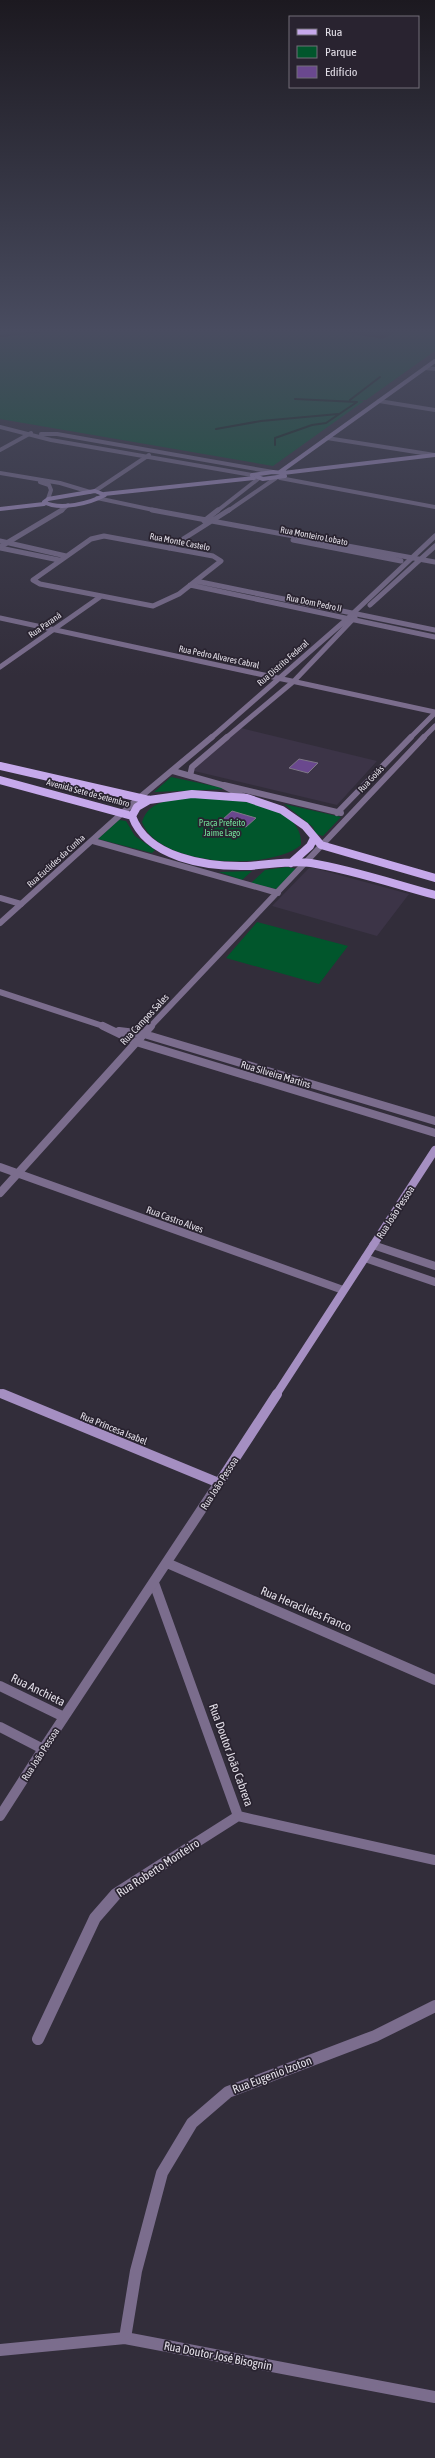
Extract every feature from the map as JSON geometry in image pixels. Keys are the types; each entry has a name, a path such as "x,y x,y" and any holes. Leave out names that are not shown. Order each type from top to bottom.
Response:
{"main road":[{"path":"0,509 4,505 46,501 92,491 104,494 255,477 278,478 316,447"},
{"path":"255,477 273,472 283,474 435,456"},
{"path":"46,501 49,506 68,504 103,497 104,494"},
{"name":"Avenida Sete de Setembro","path":"0,766 149,800 192,794 246,798 258,801 269,804 294,818 305,826 321,845 435,878"},
{"path":"31,788 40,776"},
{"name":"Avenida Sete de Setembro","path":"0,780 124,812 132,816 132,822 141,836 161,850 200,861 246,866 306,862 330,866 435,895"},
{"path":"132,816 137,807 149,800"},
{"path":"291,863 310,846 314,838"},
{"name":"Rua João Pessoa","path":"219,1483 435,1150"},
{"name":"Rua Princesa Isabel","path":"0,1393 219,1483"}],"street":[{"path":"89,447 255,477"},
{"path":"125,447 273,472"},
{"path":"380,447 435,456"},
{"path":"409,447 435,451"},
{"path":"0,473 60,483 92,491 154,452"},
{"path":"283,474 435,503"},
{"path":"197,529 205,520 255,477"},
{"path":"28,478 49,485 51,490 46,501"},
{"path":"168,548 197,529 212,522 278,478 435,507"},
{"name":"Rua Monteiro Lobato","path":"97,498 435,567"},
{"path":"0,547 60,512 68,504"},
{"path":"49,506 52,509 51,517"},
{"name":"Rua Monteiro Lobato","path":"212,522 435,562"},
{"name":"Rua Monte Castelo","path":"104,536 168,548 213,556 221,561 190,585 160,604 153,606 100,597 40,584 33,580 59,560 91,539 104,536"},
{"name":"Rua Distrito Federal","path":"139,798 173,771 280,678 353,613 410,557 435,536"},
{"path":"0,542 66,556"},
{"name":"Rua Distrito Federal","path":"190,774 294,681 358,615 435,546"},
{"path":"0,547 59,560"},
{"name":"Rua Dom Pedro II","path":"196,580 435,630"},
{"name":"Rua Dom Pedro II","path":"190,585 435,637"},
{"name":"Rua Paraná","path":"0,667 100,597"},
{"name":"Rua Pedro Alvares Cabral","path":"0,618 435,712"},
{"name":"Rua Goiás","path":"336,812 435,712"},
{"name":"Rua Goiás","path":"306,862 435,726"},
{"path":"387,761 398,764"},
{"path":"173,771 190,774 222,785 349,815"},
{"path":"222,785 246,798"},
{"name":"Rua Euclides da Cunha","path":"0,923 93,841 139,798"},
{"path":"258,801 295,803"},
{"path":"93,841 278,893"},
{"path":"146,856 175,854"},
{"path":"200,861 218,876"},
{"name":"Rua Campos Sales","path":"0,1193 136,1042 306,862"},
{"path":"0,898 21,904"},
{"name":"Rua Silveira Martins","path":"0,992 114,1030 136,1042 435,1133"},
{"name":"Rua Silveira Martins","path":"114,1030 144,1034 435,1121"},
{"path":"254,1078 261,1069"},
{"name":"Rua Castro Alves","path":"0,1167 343,1290"},
{"path":"373,1245 435,1266"},
{"path":"365,1258 435,1282"},
{"name":"Rua João Pessoa","path":"0,1816 219,1483"},
{"name":"Rua Heraclides Franco","path":"167,1563 435,1680"},
{"name":"Rua Doutor João Cabrera","path":"154,1583 238,1816 435,1860"},
{"name":"Rua Anchieta","path":"0,1686 64,1717"},
{"path":"0,1727 43,1749"},
{"name":"Rua Roberto Monteiro","path":"38,2039 95,1918 116,1894 238,1816"},
{"name":"Rua Eugenio Izoton","path":"125,2338 136,2271 162,2173 192,2123 228,2092 374,2036 435,2006"},
{"name":"Rua Doutor José Bisognin","path":"0,2350 125,2338 435,2397"}],"shaded area":[{"path":"241,728 377,761 337,805 190,770"},
{"path":"310,867 409,894 377,936 272,906"}],"green space":[{"path":"161,447 300,447 273,466"},
{"name":"Praça Prefeito Jaime Lago","path":"171,777 228,789 154,792"},
{"name":"Praça Prefeito Jaime Lago","path":"190,797 240,801 258,804 275,810 289,819 298,830 301,845 286,854 265,859 241,861 215,860 190,856 169,848 152,837 142,822 150,809 155,805 168,800"},
{"path":"284,804 341,817 323,836 316,834 313,827"},
{"path":"119,820 126,821 135,836 155,850 152,853 98,839"},
{"path":"287,867 297,869 276,889 251,883 265,870"},
{"path":"252,871 242,880 219,872"},
{"path":"257,922 348,946 319,984 226,958"}],"building":[{"path":"299,759 318,763 308,773 289,768"},
{"path":"232,811 256,818 246,827 222,820"}]}
